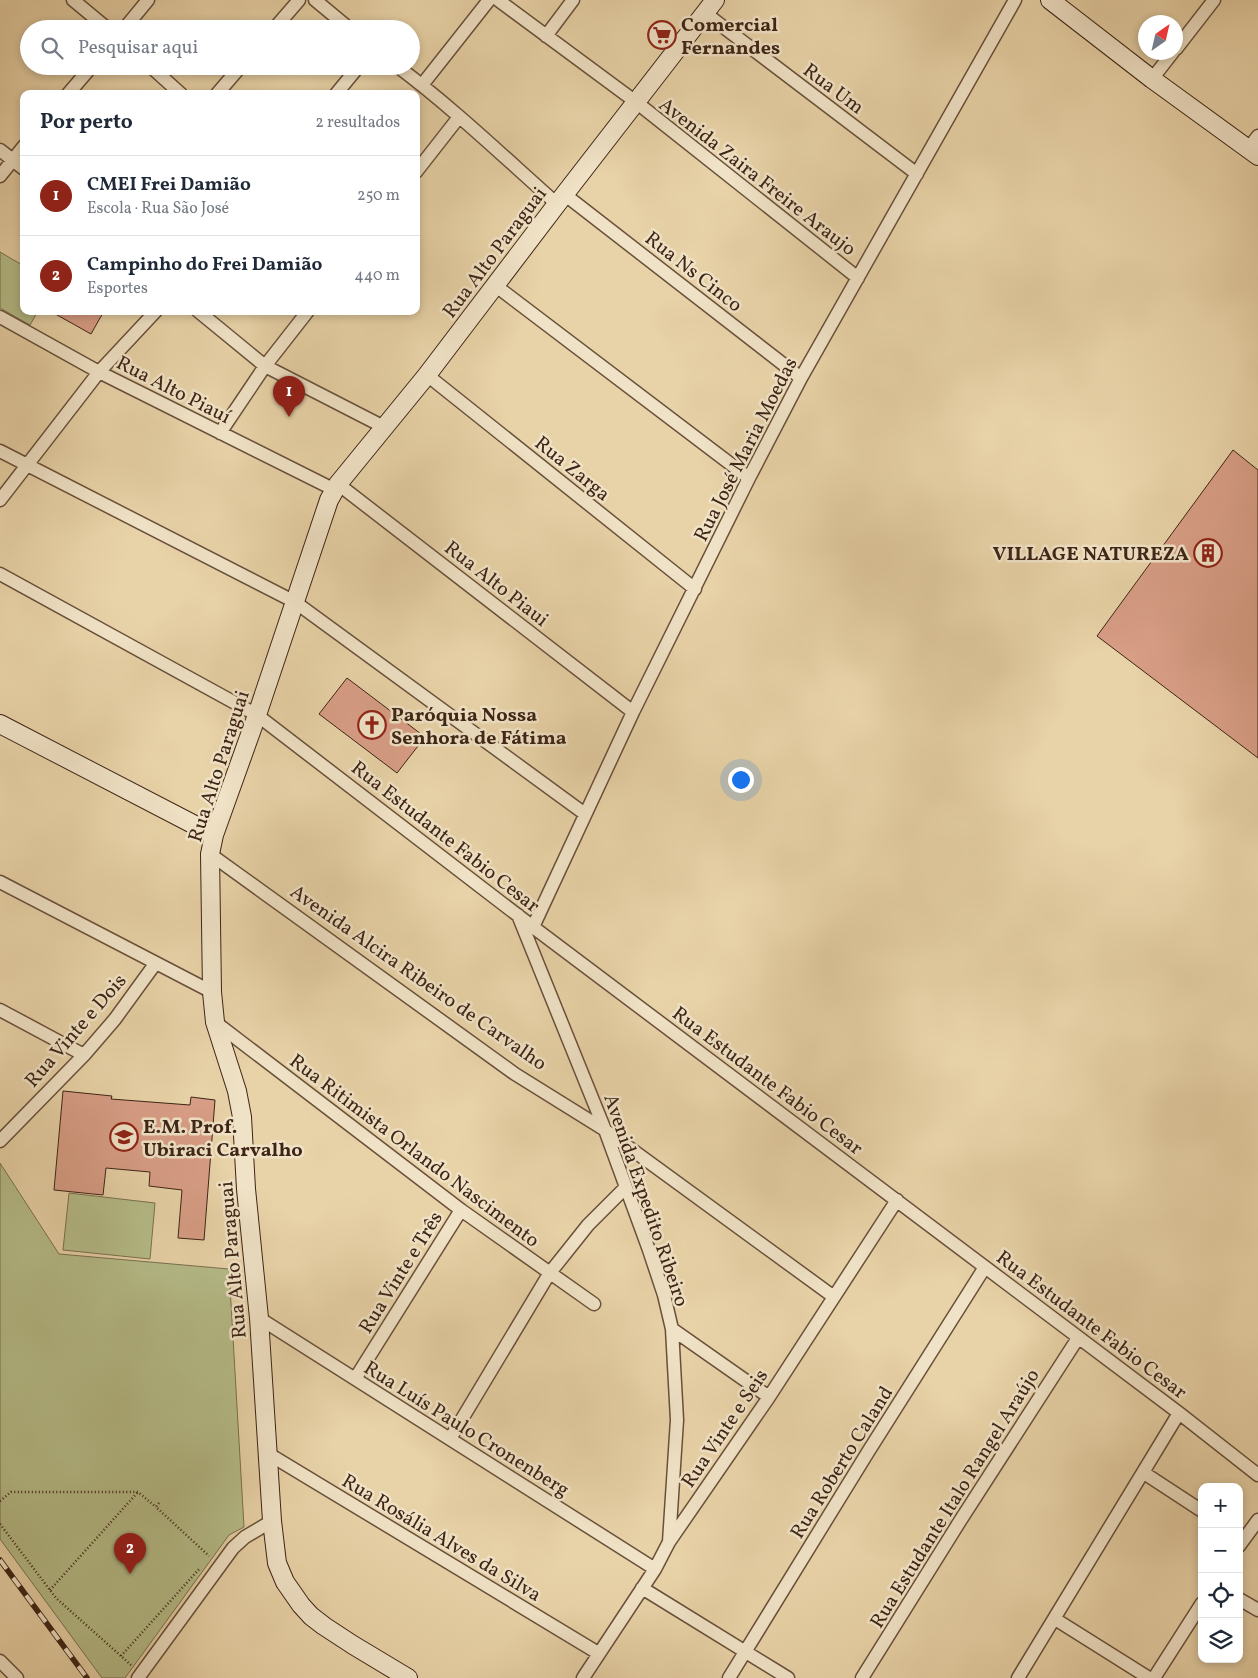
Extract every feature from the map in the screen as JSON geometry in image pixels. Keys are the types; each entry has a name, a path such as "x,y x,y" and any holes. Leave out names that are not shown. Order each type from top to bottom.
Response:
{"street":[{"path":"73,0 97,20"},
{"path":"131,20 148,0"},
{"path":"282,20 299,0"},
{"path":"315,0 339,20"},
{"path":"422,85 489,0"},
{"name":"Avenida Zaira Freire Araujo","path":"498,0 636,102 858,278"},
{"path":"546,36 572,0"},
{"name":"Rua José Maria Moedas","path":"533,927 584,814 748,478 801,378 1014,0"},
{"path":"1183,40 1214,0"},
{"path":"1060,2 1152,79 1255,147"},
{"name":"Rua Um","path":"710,7 917,174"},
{"name":"Rua Alto Paraguai","path":"408,1678 389,1673 324,1626 301,1605 285,1582 276,1562 259,1318 246,1189 242,1117 237,1091 215,1022 212,992 210,854 214,834 257,715 329,500 336,487 427,375 560,199 710,7"},
{"path":"1152,79 1167,60"},
{"path":"71,90 84,75"},
{"path":"160,75 177,90"},
{"path":"220,90 233,75"},
{"path":"339,90 352,75"},
{"name":"Rua Ns Cinco","path":"409,75 560,199 801,378"},
{"path":"420,167 459,117"},
{"path":"0,150 20,166"},
{"path":"0,176 20,151"},
{"path":"496,286 748,478"},
{"path":"0,500 99,372 152,315"},
{"path":"203,315 265,366 384,427"},
{"path":"220,433 265,366 305,315"},
{"name":"Rua Alto Piauí","path":"0,317 99,372 220,433 336,487"},
{"name":"Rua Zarga","path":"427,375 695,589"},
{"path":"0,451 26,466 295,602 584,814"},
{"name":"Rua Alto Piaui","path":"336,487 633,712"},
{"name":"Rua Estudante Fabio Cesar","path":"0,574 257,715 533,927 1179,1413 1258,1475"},
{"path":"0,724 214,834"},
{"name":"Avenida Alcira Ribeiro de Carvalho","path":"210,854 515,1074 605,1130 834,1296"},
{"path":"0,882 212,992"},
{"name":"Avenida Expedito Ribeiro","path":"518,915 605,1130 649,1250 664,1296 672,1329 677,1420 669,1542"},
{"name":"Rua Vinte e Dois","path":"0,1141 84,1055 114,1019 155,964"},
{"path":"0,1010 84,1055"},
{"name":"Rua Ritimista Orlando Nascimento","path":"215,1022 461,1210 594,1304"},
{"path":"450,1439 549,1274 588,1225 625,1188"},
{"name":"Rua Vinte e Seis","path":"582,1678 655,1569 669,1542 769,1397 897,1200"},
{"name":"Rua Vinte e Três","path":"355,1379 461,1210"},
{"name":"Rua Roberto Caland","path":"729,1678 868,1452 985,1267"},
{"name":"Rua Luís Paulo Cronenberg","path":"259,1318 655,1569"},
{"path":"672,1329 769,1397"},
{"name":"Rua Estudante Italo Rangel Araújo","path":"862,1678 1078,1338"},
{"path":"1018,1678 1179,1413"},
{"name":"Rua Rosália Alves da Silva","path":"267,1453 598,1653"},
{"path":"1144,1473 1198,1508"},
{"path":"1243,1541 1258,1520"},
{"path":"140,1676 232,1548 272,1521"},
{"path":"642,1588 788,1678"},
{"path":"1243,1601 1258,1610"},
{"path":"1154,1678 1198,1609"},
{"path":"1055,1619 1149,1678"},
{"path":"0,1661 16,1678"}],"path":[{"path":"0,1501 11,1492 138,1492 220,1565"},
{"path":"50,1590 138,1492"},
{"path":"156,1508 159,1503"},
{"path":"0,1524 56,1598 121,1656 140,1676"},
{"path":"121,1656 204,1564"}],"green space":[{"path":"0,252 20,264 20,315 36,315 30,325 0,308"},
{"path":"0,1163 59,1254 229,1269 244,1527 229,1535 125,1678 102,1678 0,1539"},
{"path":"69,1193 155,1203 150,1259 63,1250"}],"building":[{"path":"57,315 102,315 91,334"},
{"name":"VILLAGE NATUREZA","path":"1233,450 1258,470 1258,758 1097,636"},
{"path":"347,678 425,737 397,773 319,714"},
{"path":"63,1091 112,1096 111,1099 190,1105 191,1097 215,1100 204,1240 178,1238 182,1190 149,1186 150,1172 106,1168 103,1195 54,1190"}],"railway":[{"path":"0,1560 87,1678"}],"place":[{"name":"Comercial Fernandes","path":"662,35"},
{"name":"CMEI Frei Damião","path":"289,417"},
{"name":"VILLAGE NATUREZA","path":"1208,553"},
{"name":"Paróquia Nossa Senhora de Fátima","path":"372,725"},
{"name":"E.M. Prof. Ubiraci Carvalho","path":"124,1137"},
{"name":"Campinho do Frei Damião","path":"130,1574"}]}
